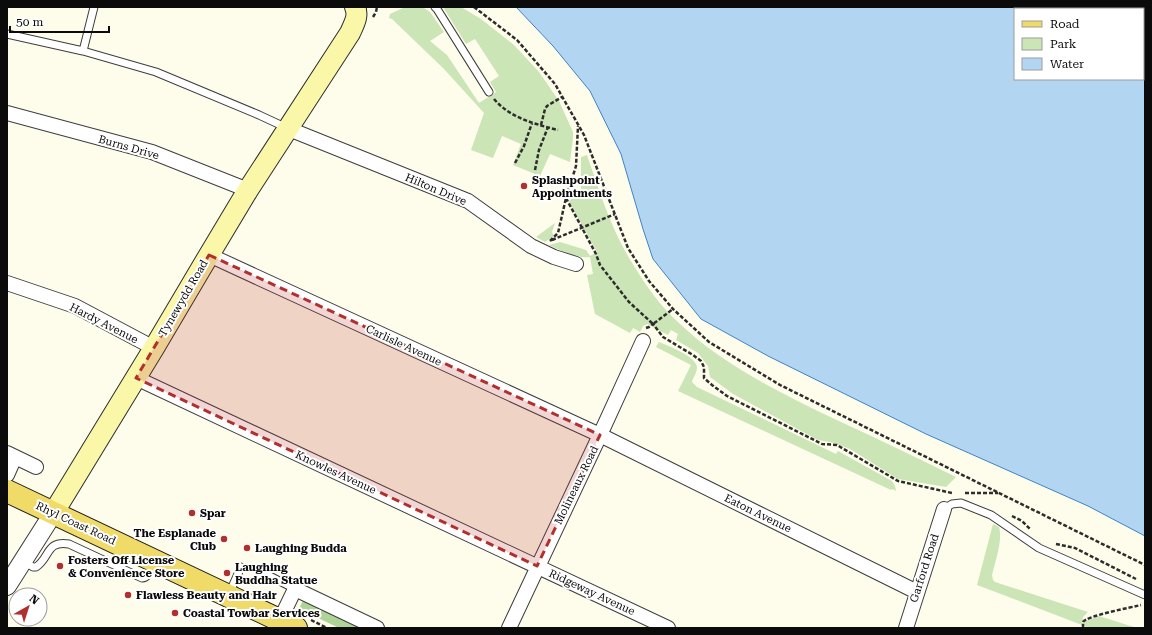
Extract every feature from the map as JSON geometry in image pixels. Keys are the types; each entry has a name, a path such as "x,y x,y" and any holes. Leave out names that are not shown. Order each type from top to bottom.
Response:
{"main road":[{"name":"Tynewydd Road","path":"54,512 248,190 350,33 361,12"},
{"name":"Rhyl Coast Road","path":"7,491 288,624"}],"street":[{"name":"Burns Drive","path":"7,113 152,152 248,190"},
{"name":"Hilton Drive","path":"288,129 468,201 538,250 550,262 576,264"},
{"name":"Carlisle Avenue","path":"209,255 600,435"},
{"name":"Hardy Avenue","path":"7,283 75,306 154,348"},
{"name":"Molineaux Road","path":"509,628 643,341"},
{"name":"Knowles Avenue","path":"136,378 537,566"},
{"name":"Eaton Avenue","path":"600,435 917,592"},
{"path":"7,475 11,455 36,467"},
{"name":"Garford Road","path":"906,628 944,509"},
{"name":"Tynewydd Road","path":"7,586 17,566 54,512"},
{"name":"Ridgeway Avenue","path":"537,566 668,628"},
{"path":"288,624 295,589 377,628"}],"lane":[{"path":"83,51 94,7"},
{"path":"435,7 489,92"},
{"path":"7,34 83,51 156,72 259,115 288,129"},
{"path":"944,509 952,504 961,503 977,508 992,515 1039,548 1145,595"},
{"path":"17,566 36,567 52,547 63,543 69,544 142,578 148,576 155,560"},
{"path":"229,596 241,566"},
{"path":"262,572 295,589"}],"path":[{"path":"361,12 376,12 377,7"},
{"path":"474,7 517,40 555,84 584,135 628,248 649,281 673,309 709,342 780,385 1145,565"},
{"path":"489,92 501,106 509,112 532,123 558,130"},
{"path":"541,125 547,106 562,97"},
{"path":"515,163 524,146 532,123"},
{"path":"552,240 558,233 566,198 576,166 578,125"},
{"path":"536,170 539,150 548,127"},
{"path":"566,198 596,254 600,265 629,302 653,324 663,337 694,355 701,362 704,367 704,378 712,385 727,396 822,444 837,445 898,481 949,493 956,493"},
{"path":"538,250 552,240 615,214"},
{"path":"653,324 673,309"},
{"path":"963,493 999,493"},
{"path":"1008,514 1027,524 1033,532"},
{"path":"1050,542 1075,548 1138,580"},
{"path":"1083,628 1084,620 1145,604"}],"highlighted area":[{"path":"209,255 600,435 537,566 136,378"}],"green space":[{"path":"405,7 424,8 430,12 444,32 430,41 447,55 479,103 496,92 490,82 499,76 475,39 466,44 443,7 461,7 481,19 514,45 539,72 559,101 573,132 570,162 550,154 540,176 513,165 521,144 502,136 493,158 471,150 484,113 444,69 392,19 389,18 390,14"},
{"path":"587,155 607,212 626,253 660,304 697,339 736,367 756,379 820,412 956,477 946,487 898,479 850,449 835,443 818,440 733,394 710,377 708,366 698,353 676,340 678,334 671,330 668,335 647,324 643,326 640,332 633,328 630,333 595,314 587,275 593,274 590,257 574,256 549,245 560,242 586,250 590,256 597,252 569,201 581,189 581,157"},
{"path":"555,223 552,232 554,236 545,242 536,237"},
{"path":"659,342 687,355 692,359 697,369 692,382 697,387 836,454 838,451 892,481 896,491 678,391 691,365 656,347"},
{"path":"993,524 999,527 1000,538 992,575 993,580 995,582 1088,612 1083,617 1082,625 977,585"},
{"path":"304,598 367,628 339,628 299,609"},
{"path":"1099,616 1137,628 1090,628 1084,626 1084,622"}],"water":[{"path":"516,7 1145,7 1145,536 1088,506 926,434 768,356 701,319 653,259 621,154 590,91 553,46"}],"place":[{"name":"Splashpoint Appointments","path":"524,186"},
{"name":"Spar","path":"192,513"},
{"name":"The Esplanade Club","path":"224,539"},
{"name":"Laughing Budda","path":"247,548"},
{"name":"Fosters Off License & Convenience Store","path":"60,566"},
{"name":"Laughing Buddha Statue","path":"227,573"},
{"name":"Flawless Beauty and Hair","path":"128,595"},
{"name":"Coastal Towbar Services","path":"175,613"}]}
